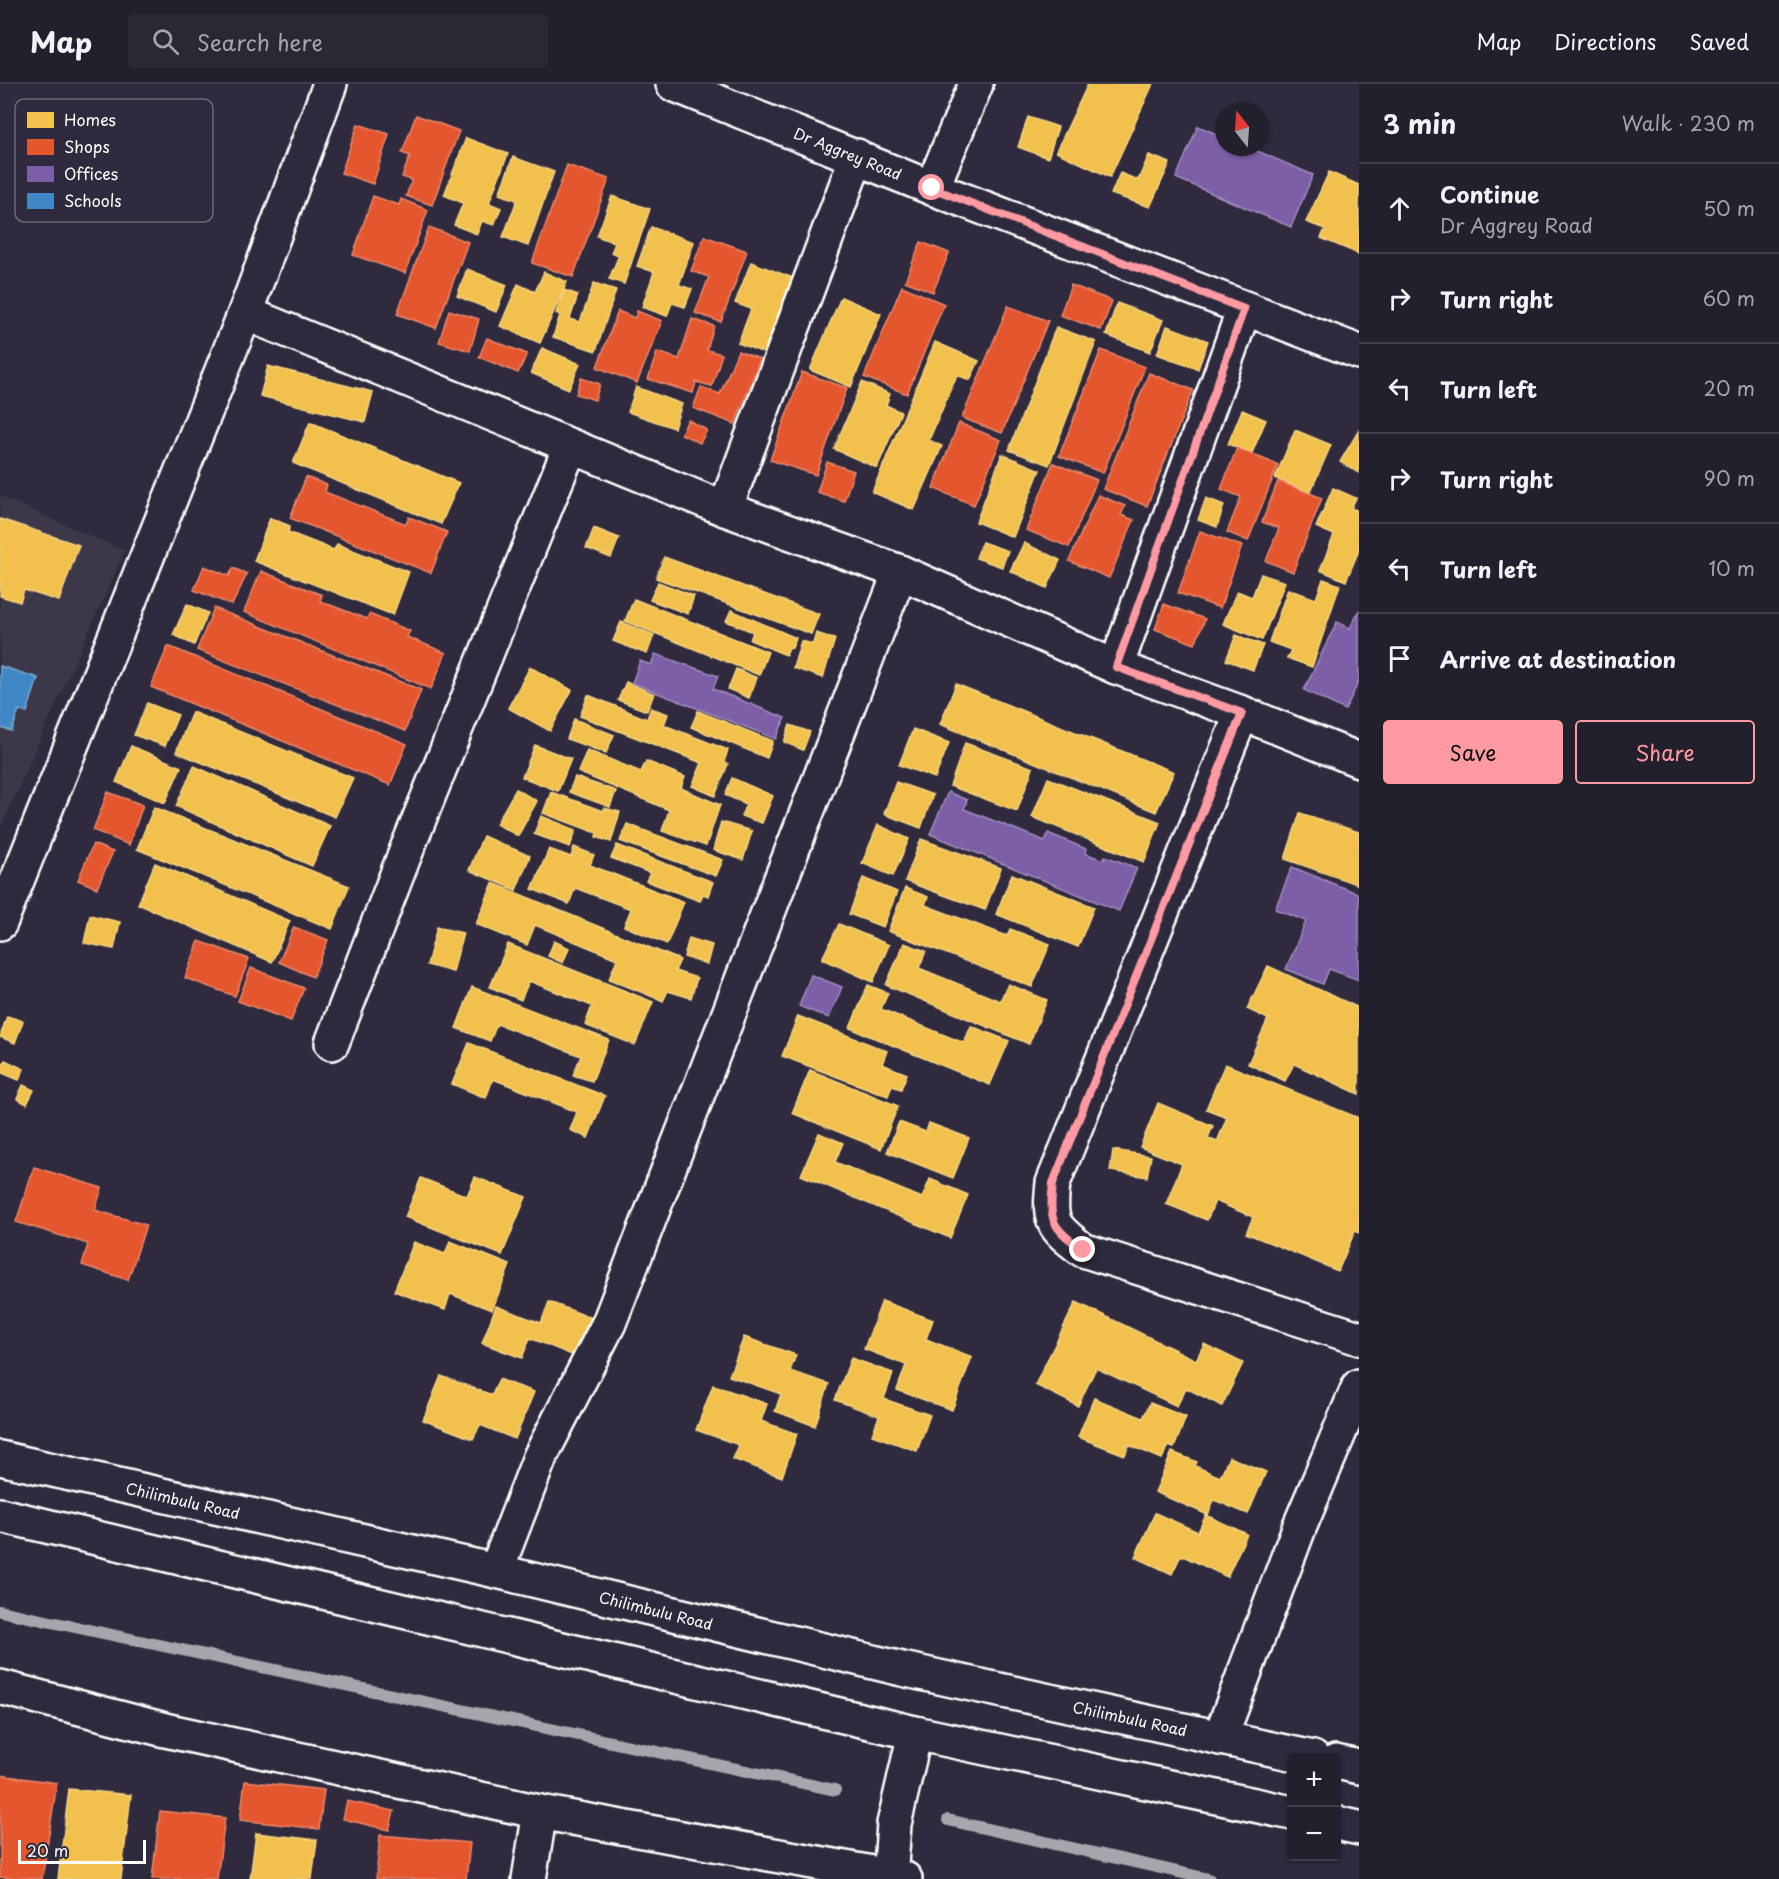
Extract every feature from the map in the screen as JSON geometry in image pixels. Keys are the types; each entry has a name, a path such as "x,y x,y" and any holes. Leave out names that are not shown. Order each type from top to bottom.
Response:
{"street":[{"path":"0,923 245,313 330,84"},
{"name":"Dr Aggrey Road","path":"674,84 932,188 1359,352"},
{"path":"932,188 976,84"},
{"path":"725,509 857,156"},
{"path":"1116,667 1244,309"},
{"path":"245,313 725,509 900,572 1116,667 1242,713 1359,760"},
{"path":"332,1043 403,859 570,447"},
{"path":"496,1571 540,1458 609,1323 900,572"},
{"path":"1242,713 1053,1183 1050,1209 1058,1231 1083,1250 1359,1338"},
{"path":"1220,1738 1299,1528 1359,1386"},
{"name":"Chilimbulu Road","path":"0,1458 496,1571 902,1669 1290,1753"},
{"path":"0,1515 915,1733 1287,1812"},
{"path":"0,1687 165,1730 540,1812 895,1878 894,1824 915,1733"},
{"path":"1341,1763 1359,1767"},
{"path":"530,1879 540,1812"},
{"path":"1341,1824 1359,1828"}],"shaded area":[{"path":"0,496 125,551 0,829"}],"building: Homes":[{"path":"1088,84 1153,84 1110,177 1056,152"},
{"path":"1028,117 1058,127 1048,158 1018,147"},
{"path":"466,138 508,154 489,203 501,208 494,225 482,221 477,234 454,225 463,203 444,195"},
{"path":"1149,155 1170,163 1150,207 1111,194 1120,173 1138,180"},
{"path":"513,157 554,172 528,246 503,237 517,200 499,194"},
{"path":"1329,172 1359,185 1359,254 1321,238 1325,229 1306,222"},
{"path":"612,196 650,209 624,284 609,279 619,255 611,253 615,243 597,236"},
{"path":"651,227 694,242 679,285 692,289 685,307 672,303 667,316 642,307 654,272 637,266"},
{"path":"751,262 793,278 764,353 738,343 751,309 735,303"},
{"path":"467,269 507,285 496,312 457,296"},
{"path":"544,272 567,282 540,343 500,326 518,284 535,292"},
{"path":"594,283 616,290 596,351 553,337 560,315 556,313 564,290 578,295 570,319 580,322"},
{"path":"841,297 881,314 851,387 810,370"},
{"path":"1117,303 1163,320 1150,352 1106,335"},
{"path":"1167,326 1208,341 1198,369 1157,354"},
{"path":"1056,327 1096,342 1049,465 1009,450"},
{"path":"935,342 979,361 970,380 957,375 929,440 942,446 914,510 872,492"},
{"path":"542,348 580,364 569,389 531,373"},
{"path":"268,366 373,392 365,422 260,396"},
{"path":"862,382 890,394 886,405 901,412 877,468 834,449"},
{"path":"636,387 682,404 674,428 628,412"},
{"path":"1242,410 1266,420 1252,453 1228,444"},
{"path":"310,422 459,483 441,524 293,463"},
{"path":"1295,430 1331,445 1310,493 1275,478"},
{"path":"1359,430 1359,473 1340,462"},
{"path":"1002,454 1040,470 1013,537 976,522"},
{"path":"1333,488 1356,498 1351,508 1359,511 1359,550 1346,581 1320,570 1334,535 1316,527"},
{"path":"1206,498 1224,505 1217,527 1198,520"},
{"path":"270,518 290,526 288,532 334,550 337,544 409,572 393,615 254,561"},
{"path":"0,519 79,545 59,601 24,590 20,602 0,596"},
{"path":"594,528 619,538 611,558 586,548"},
{"path":"982,542 1008,551 1002,567 976,558"},
{"path":"1024,543 1060,560 1047,588 1010,571"},
{"path":"664,557 819,614 811,634 656,578"},
{"path":"1261,574 1285,582 1262,640 1223,624 1237,591 1252,597"},
{"path":"1323,579 1340,585 1312,667 1287,658 1291,650 1269,642 1288,589 1316,599"},
{"path":"658,582 694,596 688,614 650,600"},
{"path":"634,599 768,652 759,675 625,621"},
{"path":"187,604 208,613 194,645 173,635"},
{"path":"731,610 796,638 792,648 789,647 786,655 750,640 753,632 726,621"},
{"path":"621,622 654,635 647,654 613,641"},
{"path":"816,633 835,639 823,678 793,668 801,641 813,644"},
{"path":"1236,635 1263,645 1253,670 1226,660"},
{"path":"530,667 572,690 550,731 508,708"},
{"path":"736,669 757,678 749,698 728,689"},
{"path":"626,682 654,694 647,711 618,700"},
{"path":"956,684 1174,772 1156,812 940,724"},
{"path":"588,695 647,719 651,708 668,714 664,725 728,750 724,762 728,764 715,796 692,786 702,763 580,716"},
{"path":"147,703 178,715 165,746 134,735"},
{"path":"698,711 773,741 767,758 691,727"},
{"path":"192,712 353,778 335,817 176,752"},
{"path":"574,719 614,735 606,753 567,739"},
{"path":"790,725 810,732 803,750 784,742"},
{"path":"913,729 949,743 935,778 899,765"},
{"path":"965,743 1033,768 1017,811 950,786"},
{"path":"535,745 571,759 558,791 522,777"},
{"path":"131,746 181,767 165,803 116,782"},
{"path":"587,750 641,772 646,761 685,777 681,788 720,805 706,846 662,831 669,810 578,772"},
{"path":"194,766 330,826 312,866 176,806"},
{"path":"575,777 616,791 610,807 569,792"},
{"path":"732,778 773,796 762,823 741,816 746,804 725,795"},
{"path":"1048,778 1160,822 1144,862 1032,817"},
{"path":"896,782 933,795 921,828 884,814"},
{"path":"516,789 537,801 518,836 496,824"},
{"path":"551,792 603,811 604,808 620,812 611,842 596,837 597,833 543,813"},
{"path":"154,807 349,886 332,929 137,849"},
{"path":"1300,813 1359,832 1359,885 1285,859"},
{"path":"541,816 576,830 570,847 534,834"},
{"path":"721,822 752,831 743,860 713,850"},
{"path":"627,824 723,860 716,876 620,841"},
{"path":"878,825 909,839 893,876 862,863"},
{"path":"483,836 530,856 516,890 469,870"},
{"path":"921,839 1001,868 985,910 905,881"},
{"path":"617,845 713,882 708,896 703,894 700,901 646,881 650,873 611,858"},
{"path":"574,847 594,855 590,865 684,902 667,944 624,926 631,909 575,888 569,904 532,889 549,849 571,857"},
{"path":"155,863 290,921 272,962 138,904"},
{"path":"1012,874 1094,907 1078,947 996,914"},
{"path":"863,878 897,892 883,927 849,914"},
{"path":"493,883 680,960 675,971 697,978 691,998 668,991 663,1001 609,979 617,959 535,925 527,945 476,924"},
{"path":"905,888 928,897 925,905 1007,936 1010,929 1050,944 1032,987 888,931"},
{"path":"90,915 120,922 114,949 84,943"},
{"path":"839,924 889,945 873,982 822,959"},
{"path":"437,927 463,933 453,972 427,965"},
{"path":"689,938 712,945 707,964 684,957"},
{"path":"554,941 569,948 563,963 548,956"},
{"path":"904,943 926,951 919,968 1000,1001 1008,984 1047,1000 1029,1044 886,985"},
{"path":"508,944 653,1002 635,1045 585,1025 592,1006 529,981 521,1000 490,987"},
{"path":"1268,966 1359,1008 1359,1094 1294,1064 1285,1081 1248,1064 1268,1019 1247,1009"},
{"path":"868,985 888,993 881,1009 964,1043 971,1026 1009,1041 990,1085 850,1028"},
{"path":"472,987 609,1040 592,1081 573,1075 581,1056 497,1024 490,1041 456,1028"},
{"path":"7,1016 23,1021 15,1043 0,1037"},
{"path":"798,1016 887,1051 882,1064 907,1074 901,1089 892,1086 888,1096 782,1056"},
{"path":"469,1043 605,1096 588,1138 570,1130 577,1112 493,1079 486,1098 452,1084"},
{"path":"5,1060 24,1069 19,1080 0,1072"},
{"path":"1225,1064 1359,1118 1359,1233 1355,1231 1338,1271 1246,1233 1253,1217 1215,1201 1207,1220 1166,1204 1182,1164 1140,1147 1158,1103 1213,1126 1208,1138 1217,1142 1227,1117 1206,1109"},
{"path":"810,1070 898,1106 881,1149 792,1113"},
{"path":"23,1085 34,1090 27,1104 17,1099"},
{"path":"899,1122 926,1132 929,1123 969,1138 953,1178 887,1152"},
{"path":"819,1133 843,1143 835,1162 922,1198 930,1179 968,1195 950,1238 801,1175"},
{"path":"1113,1150 1151,1156 1147,1177 1110,1171"},
{"path":"475,1177 526,1197 502,1255 405,1217 421,1178 467,1196"},
{"path":"450,1241 510,1265 492,1310 450,1294 445,1310 394,1291 414,1242 445,1254"},
{"path":"882,1301 933,1320 926,1339 972,1357 952,1410 897,1390 906,1365 864,1349"},
{"path":"549,1302 592,1318 577,1357 530,1338 522,1358 482,1343 496,1306 541,1323"},
{"path":"1076,1302 1196,1360 1204,1344 1243,1363 1222,1406 1186,1388 1177,1406 1096,1368 1078,1406 1035,1385"},
{"path":"744,1337 796,1355 790,1371 829,1384 815,1426 775,1411 781,1394 729,1376"},
{"path":"851,1358 893,1373 884,1399 930,1415 917,1451 872,1435 879,1416 835,1400"},
{"path":"441,1376 492,1395 499,1379 534,1392 515,1439 480,1425 473,1439 423,1420"},
{"path":"713,1385 767,1404 761,1421 797,1434 782,1477 733,1459 739,1445 696,1430"},
{"path":"1094,1398 1143,1418 1150,1403 1186,1417 1174,1448 1168,1446 1162,1459 1129,1445 1125,1455 1078,1437"},
{"path":"1172,1452 1197,1462 1195,1466 1220,1477 1229,1457 1266,1472 1248,1514 1214,1500 1208,1515 1155,1492"},
{"path":"1155,1513 1198,1532 1206,1515 1247,1534 1227,1577 1181,1555 1172,1574 1135,1557"},
{"path":"69,1789 131,1795 121,1879 58,1879"},
{"path":"256,1833 317,1840 312,1879 250,1879"}],"building: Shops":[{"path":"416,115 459,131 432,205 406,196 412,180 402,177 410,156 402,153"},
{"path":"358,124 389,134 373,184 341,173"},
{"path":"567,165 609,179 573,277 532,263"},
{"path":"373,196 399,205 401,199 428,210 405,273 353,255"},
{"path":"429,227 468,242 436,328 397,314"},
{"path":"704,236 747,251 721,322 695,313 709,277 691,271"},
{"path":"921,242 949,253 933,292 905,281"},
{"path":"1071,285 1112,301 1101,330 1060,315"},
{"path":"902,286 944,304 907,394 864,377"},
{"path":"1008,306 1048,321 1002,433 962,418"},
{"path":"449,310 479,319 470,351 439,342"},
{"path":"618,311 635,318 637,311 662,321 637,383 597,367"},
{"path":"692,319 714,326 707,350 722,354 712,386 696,382 693,393 648,379 657,352 679,359"},
{"path":"487,338 527,354 518,373 479,357"},
{"path":"1101,350 1145,367 1103,473 1059,456"},
{"path":"738,351 760,359 735,424 693,408 701,387 720,394"},
{"path":"802,372 847,388 816,475 770,460"},
{"path":"1149,373 1193,390 1147,506 1103,489"},
{"path":"581,378 600,384 595,400 576,394"},
{"path":"688,420 707,430 700,443 681,434"},
{"path":"959,423 1001,440 974,505 933,488"},
{"path":"1237,448 1278,465 1248,541 1227,532 1241,497 1221,489"},
{"path":"827,462 854,471 844,501 817,492"},
{"path":"1053,463 1097,480 1069,547 1026,530"},
{"path":"306,477 327,485 325,492 406,524 409,517 447,532 431,573 290,518"},
{"path":"1278,481 1322,498 1293,572 1266,561 1279,528 1262,522"},
{"path":"1098,495 1125,506 1121,515 1134,520 1109,578 1069,561"},
{"path":"1200,531 1242,546 1220,608 1178,593"},
{"path":"204,566 229,576 233,568 247,574 232,605 194,590"},
{"path":"261,571 322,595 320,601 367,619 369,614 410,631 407,637 446,653 431,689 244,612"},
{"path":"1164,604 1205,619 1195,644 1155,629"},
{"path":"214,608 421,690 405,731 197,650"},
{"path":"168,646 407,744 390,785 151,687"},
{"path":"108,792 143,805 129,845 93,830"},
{"path":"93,844 113,852 97,888 78,880"},
{"path":"294,927 328,940 313,977 279,962"},
{"path":"199,941 249,959 235,996 185,978"},
{"path":"251,968 304,988 291,1021 238,1001"},
{"path":"34,1167 102,1188 95,1210 146,1225 128,1280 82,1265 88,1244 16,1222"},
{"path":"0,1775 57,1783 42,1879 0,1877"},
{"path":"245,1781 324,1790 319,1829 240,1820"},
{"path":"347,1801 394,1811 389,1830 343,1819"},
{"path":"160,1811 225,1818 217,1879 152,1879"},
{"path":"380,1835 470,1843 466,1879 376,1879"}],"building: Offices":[{"path":"1198,126 1215,133 1215,156 1269,156 1313,175 1291,227 1176,178"},
{"path":"1359,610 1359,681 1345,710 1304,690 1337,622 1350,628"},
{"path":"655,654 718,676 713,689 785,718 776,739 632,683 640,661 651,665"},
{"path":"948,792 967,800 964,809 1045,841 1048,833 1086,849 1085,853 1103,860 1105,856 1137,868 1119,911 930,834"},
{"path":"1292,867 1359,894 1359,980 1329,969 1323,984 1286,969 1306,921 1275,909"},
{"path":"811,975 842,987 829,1018 799,1006"}],"building: Schools":[{"path":"0,666 38,678 27,712 19,710 12,731 0,728"}],"waterway":[{"path":"0,1611 835,1790"},
{"path":"948,1820 1209,1879"}],"route":[{"path":"932,188 1244,309 1116,667 1242,713 1053,1183 1050,1209 1058,1231 1083,1250"}]}
